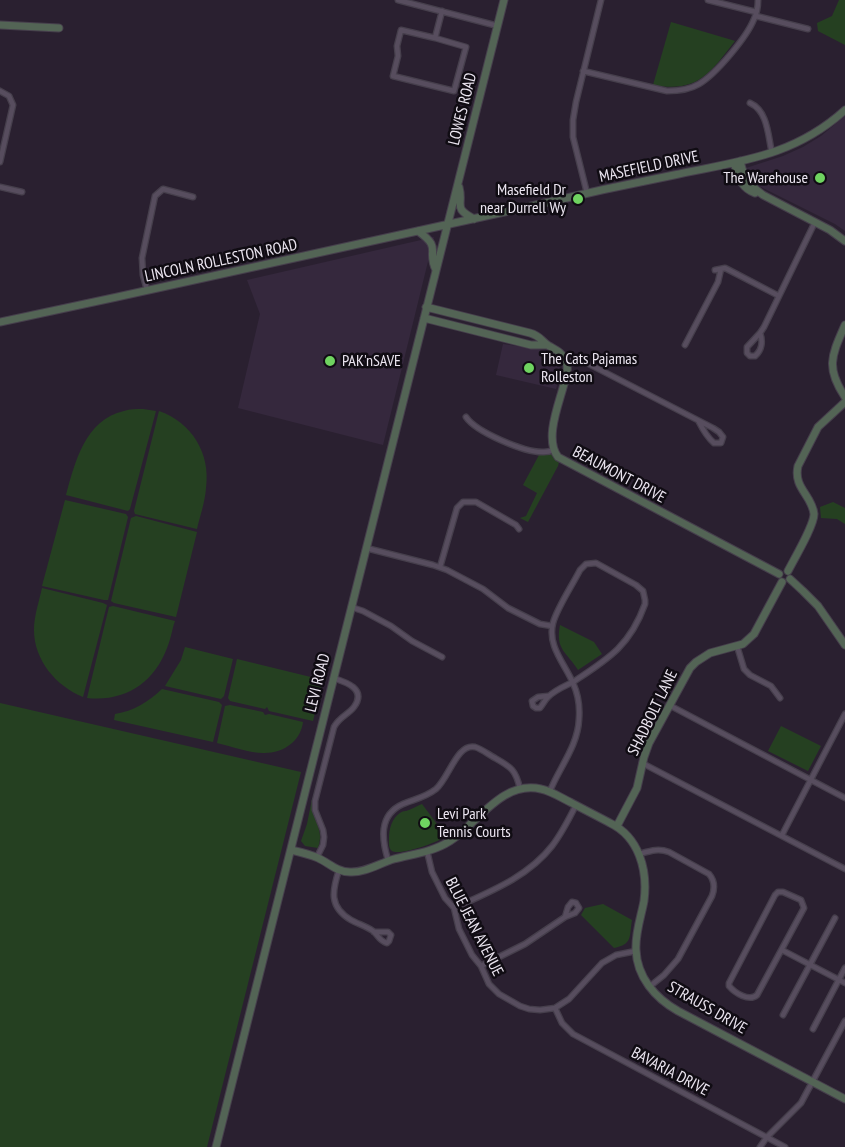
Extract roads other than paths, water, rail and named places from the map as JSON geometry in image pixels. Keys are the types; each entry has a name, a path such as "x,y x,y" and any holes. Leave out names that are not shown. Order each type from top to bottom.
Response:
{"street":[{"path":"398,0 498,26"},
{"name":"LOWES ROAD","path":"447,225 504,0"},
{"path":"587,194 573,129 576,102 602,0"},
{"path":"708,0 808,29"},
{"path":"583,71 657,90 677,91 698,85 708,78 741,40 756,14 758,0"},
{"path":"435,38 442,11"},
{"path":"0,25 59,28"},
{"path":"401,30 435,38 466,47 454,91 393,76 401,30"},
{"path":"0,91 9,96 13,105 0,162"},
{"path":"750,102 759,108 764,116 772,153"},
{"name":"MASEFIELD DRIVE","path":"447,225 772,153 807,138 845,110"},
{"path":"737,162 743,186 747,190 764,195 835,233 845,241"},
{"path":"458,185 461,195 460,207 464,213 474,219"},
{"path":"0,187 22,192"},
{"path":"147,290 142,275 142,258 155,195 163,189 194,197"},
{"path":"760,333 762,341 759,351 751,357 746,349 760,333 815,222"},
{"name":"LINCOLN ROLLESTON ROAD","path":"0,322 447,225"},
{"name":"LEVI ROAD","path":"216,1147 447,225"},
{"path":"418,231 433,246 432,262 436,270"},
{"path":"685,345 718,282 718,269 729,270 779,296"},
{"path":"426,307 541,337 547,345 558,351 566,363 576,360 583,361 719,432 723,437 721,443 714,443 699,422"},
{"path":"424,318 531,345 547,345"},
{"path":"488,334 491,323"},
{"path":"845,325 834,348 832,367 833,375 845,397"},
{"name":"BEAUMONT DRIVE","path":"566,363 567,373 552,435 553,450 561,460 781,578"},
{"path":"788,571 812,525 814,516 798,482 798,466 818,427 845,402"},
{"path":"466,417 473,426 509,444 538,452 553,450"},
{"path":"440,567 456,508 463,502 476,502 519,529"},
{"path":"366,548 440,567 483,589 508,608 540,624 552,626"},
{"path":"548,696 573,682 609,658 622,645 631,633 645,604 643,591 636,585 596,563 586,564 580,570 555,617 552,626 554,648 573,682 579,702 579,725 574,742 550,791"},
{"path":"788,571 782,571 781,578 786,582 790,579"},
{"path":"788,571 791,574 790,579"},
{"name":"SHADBOLT LANE","path":"617,826 637,788 642,763 650,743 685,676 696,662 710,653 748,641 754,634 781,578"},
{"path":"790,579 818,606 845,645"},
{"path":"351,607 391,626 410,640 442,657"},
{"path":"737,646 744,669 750,675 771,686 780,698"},
{"path":"317,857 324,837 315,810 317,792 334,728 340,718 353,708 357,698 353,686 333,678"},
{"path":"669,705 845,798"},
{"path":"782,836 845,714"},
{"path":"291,850 317,857 339,870 357,872 388,860 427,851 450,841 499,799 520,789 516,775 506,764 474,747 462,750 437,788 424,797 400,805 389,815 383,837 388,860"},
{"path":"642,763 845,869"},
{"name":"STRAUSS DRIVE","path":"520,789 535,788 550,791 617,826 628,837 639,854 644,873 645,890 636,951 640,969 649,987 660,999 671,1007 845,1099"},
{"path":"454,908 513,879 536,864 558,837 576,805"},
{"path":"639,854 654,850 669,852 709,874 714,887 712,896 678,959 649,987"},
{"name":"BLUE JEAN AVENUE","path":"427,851 438,886 454,908 465,940 489,984 499,994 529,1009 555,1008"},
{"path":"339,870 334,888 336,906 344,915 374,932"},
{"path":"778,892 801,900 804,908 782,950 757,996 753,999 749,999 729,986 778,892"},
{"path":"481,966 525,944 565,917"},
{"path":"783,1015 836,918"},
{"path":"782,950 845,983"},
{"path":"555,1008 569,999 602,963 616,955 636,951"},
{"path":"813,1029 845,968"},
{"name":"BAVARIA DRIVE","path":"555,1008 562,1023 580,1038 785,1147"},
{"path":"760,1147 801,1103 845,1021"}],"place":[{"name":"The Warehouse","path":"820,178"},
{"name":"Masefield Dr near Durrell Wy","path":"578,199"},
{"name":"PAK'nSAVE","path":"330,361"},
{"name":"The Cats Pajamas Rolleston","path":"529,368"},
{"name":"Levi Park Tennis Courts","path":"425,823"}]}
